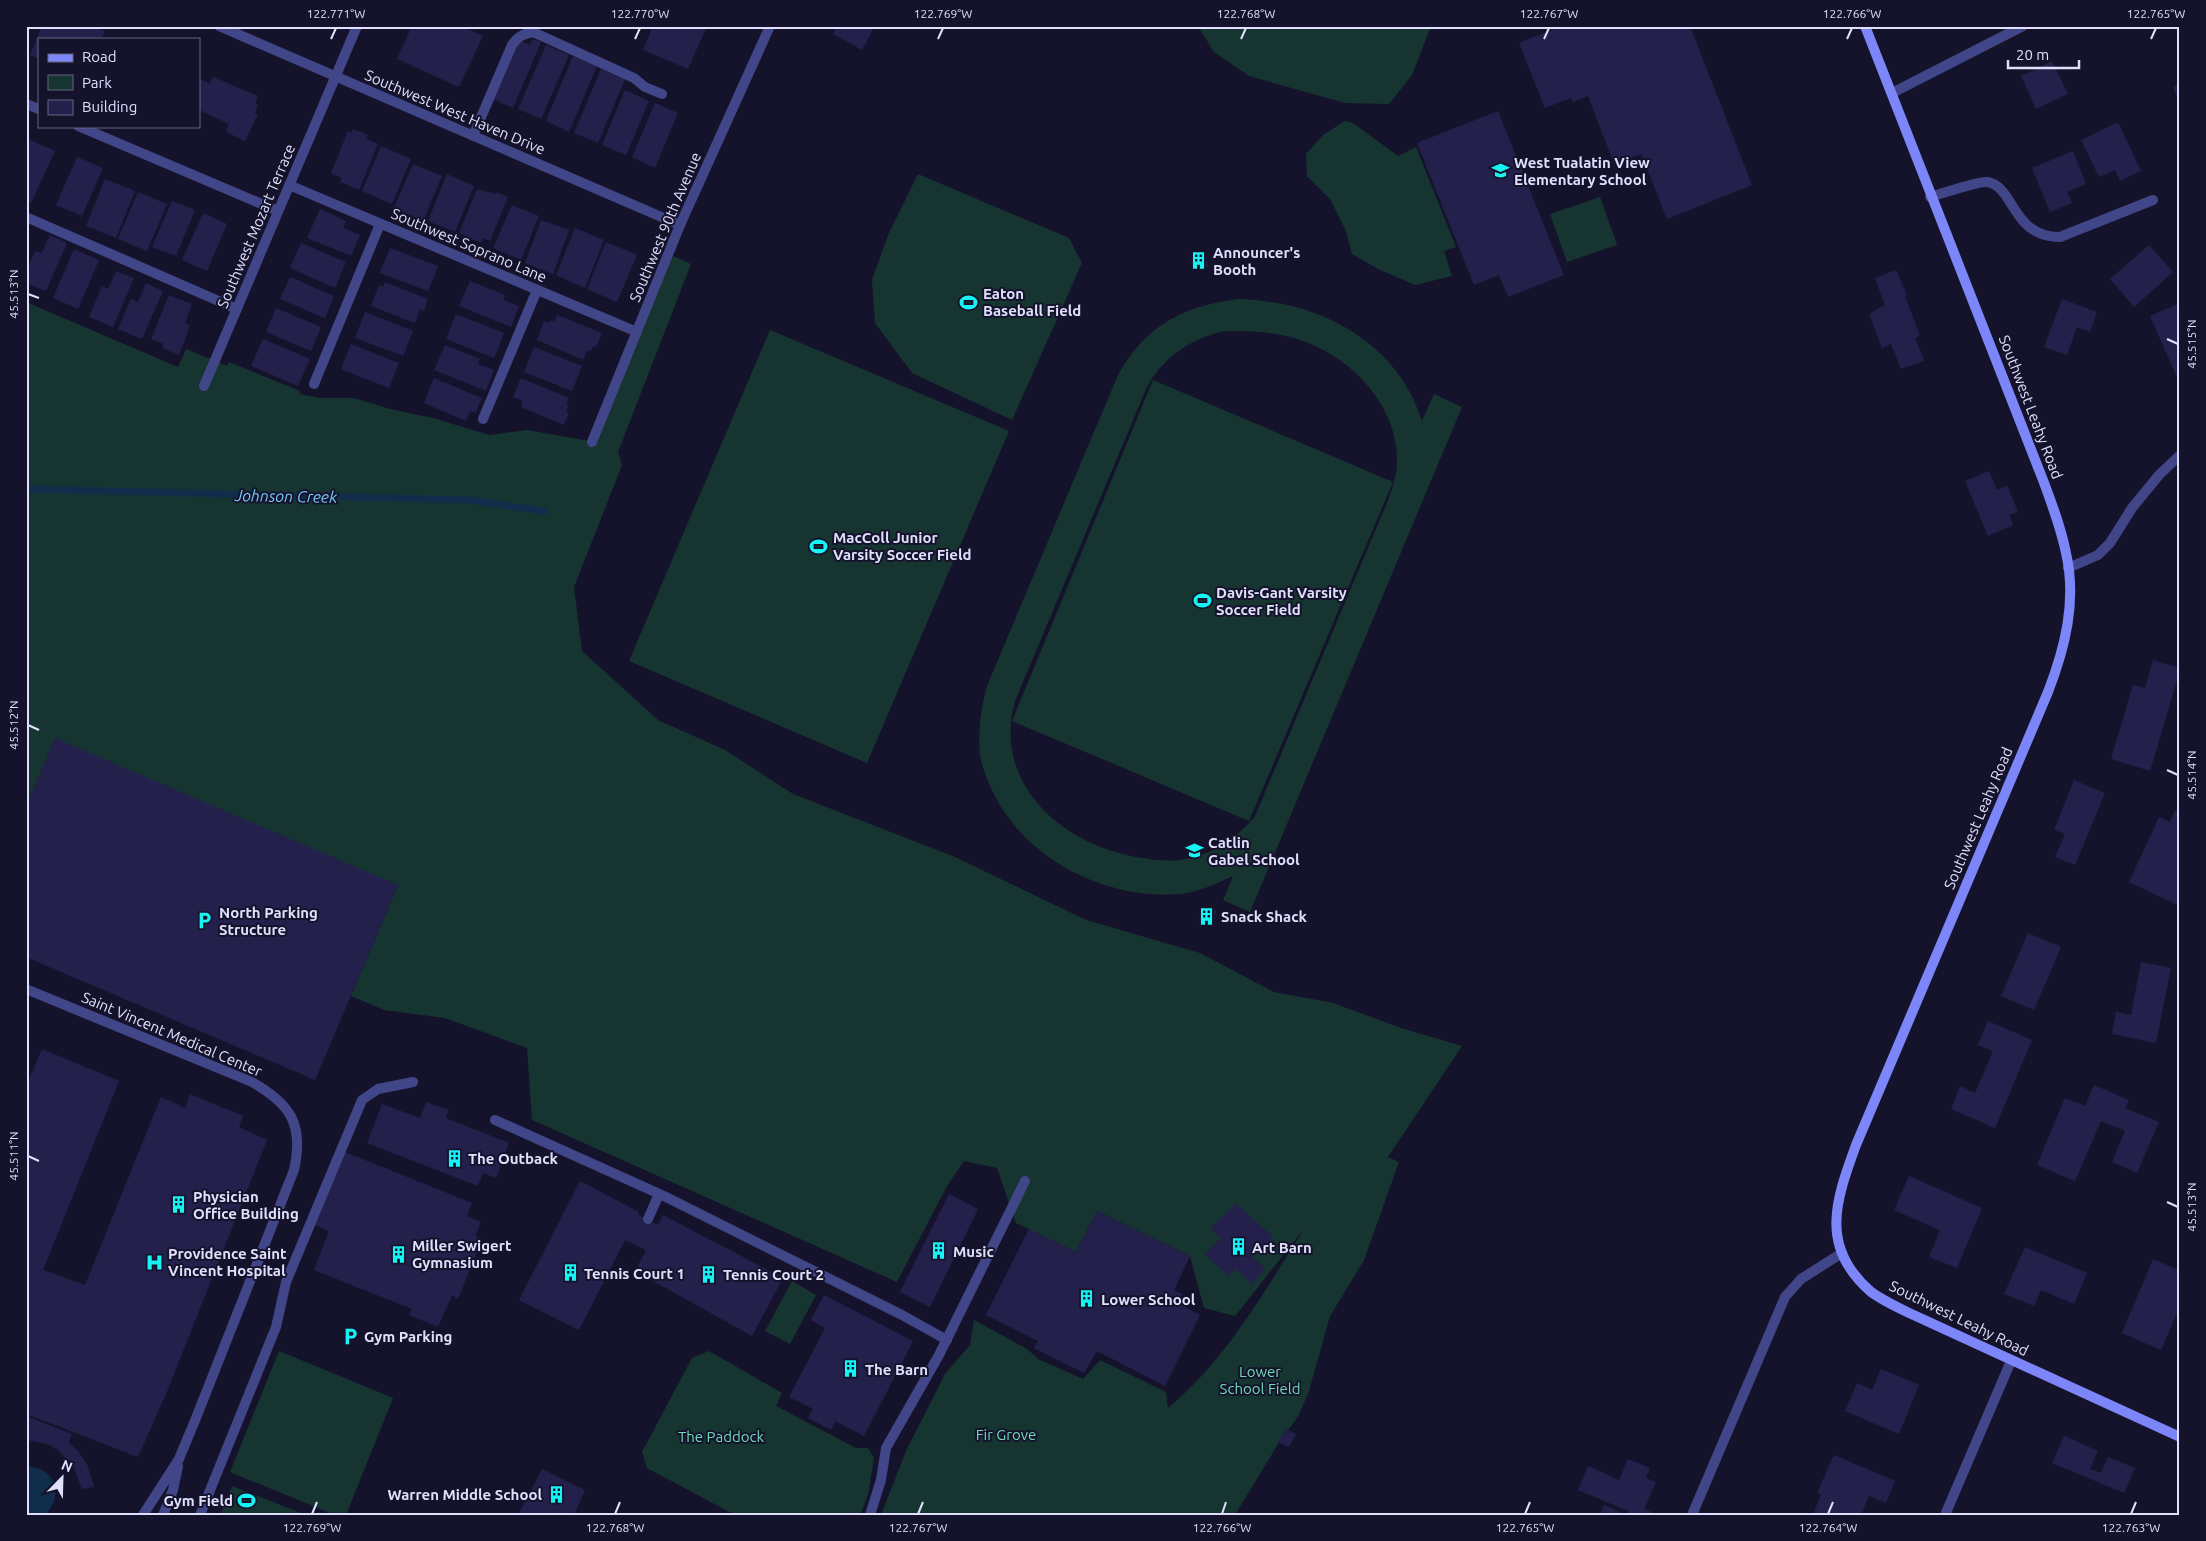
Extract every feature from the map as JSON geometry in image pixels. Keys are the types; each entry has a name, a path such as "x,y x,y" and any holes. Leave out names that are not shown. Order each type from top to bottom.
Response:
{"street":[{"name":"Southwest West Haven Drive","path":"219,26 680,226"},
{"name":"Southwest Mozart Terrace","path":"204,386 357,26"},
{"name":"Southwest 90th Avenue","path":"592,442 680,226 770,26"},
{"name":"Southwest Leahy Road","path":"1864,26 1892,93 1930,197 2060,527 2067,555 2070,612 2059,664 1856,1145 1842,1184 1836,1215 1836,1232 1842,1253 1853,1274 1871,1292 1907,1312 2011,1361 2180,1436"},
{"path":"1892,93 2023,26"},
{"path":"473,136 512,45 520,36 527,33 533,32 634,78 662,94"},
{"path":"26,104 38,109"},
{"path":"83,128 278,211"},
{"path":"1930,197 1985,182 1997,186 2026,225 2037,233 2048,237 2060,237 2153,200"},
{"name":"Southwest Soprano Lane","path":"289,185 637,332"},
{"path":"26,217 237,309"},
{"path":"314,384 380,224"},
{"path":"483,419 538,290"},
{"path":"2068,568 2098,555 2110,543 2132,508 2159,474 2180,455"},
{"name":"Saint Vincent Medical Center","path":"26,989 252,1082 269,1091 285,1105 297,1132 299,1150 294,1170 179,1459 144,1515"},
{"path":"200,1515 276,1327 286,1282 362,1100 378,1089 412,1082"},
{"path":"495,1120 659,1194 902,1315 947,1340"},
{"path":"870,1515 881,1480 886,1448 947,1340 1025,1181"},
{"path":"648,1219 659,1194"},
{"path":"1692,1515 1785,1296 1801,1279 1842,1253"},
{"path":"1945,1515 2011,1361"},
{"name":"Saint Vincent Medical Center","path":"163,1515 173,1490 179,1459"}],"green space":[{"path":"1198,26 1431,26 1412,75 1389,104 1345,103 1249,76 1214,52"},
{"path":"1345,121 1353,123 1398,156 1416,147 1456,247 1444,251 1452,276 1415,285 1380,270 1352,254 1346,231 1330,199 1307,176 1306,154 1323,135"},
{"name":"Eaton Baseball Field","path":"918,174 1069,238 1082,263 1012,420 912,373 875,323 872,280 889,233"},
{"path":"1600,197 1617,245 1567,262 1550,214"},
{"path":"673,256 691,264 618,452 622,465 574,587 582,651 658,720 725,750 793,794 955,857 1086,920 1200,953 1274,992 1333,1003 1401,1028 1462,1046 1388,1157 1399,1162 1364,1260 1330,1316 1309,1391 1299,1415 1278,1444 1235,1515 881,1515 906,1451 945,1374 970,1345 974,1320 1027,1349 1038,1359 1083,1379 1100,1360 1166,1392 1168,1408 1189,1389 1226,1347 1259,1301 1304,1229 1235,1316 1204,1308 1190,1256 1097,1211 1076,1252 1016,1223 997,1168 964,1161 947,1186 897,1282 532,1120 527,1048 445,1018 384,1010 351,996 398,885 26,806 26,302 178,367 186,349 227,366 229,362 300,391 299,394 320,398 354,398 390,409 433,418 489,435 527,430 595,442"},
{"path":"1238,299 1268,302 1297,308 1325,317 1351,331 1374,348 1394,368 1410,393 1422,421 1434,394 1462,407 1250,912 1223,900 1233,876 1193,892 1159,894 1131,891 1103,884 1076,873 1051,859 1029,841 1010,820 988,781 979,745 980,720 987,686 1118,375 1140,343 1153,331 1183,313 1218,302","holes":["1224,331 1253,331 1291,337 1319,347 1353,371 1380,402 1389,421 1395,440 1396,475 1389,498 1255,816 1232,838 1205,854 1185,859 1154,860 1108,850 1082,839 1059,824 1039,805 1023,783 1014,758 1011,731 1015,701 1147,387 1162,366 1180,350 1200,339"]},
{"name":"MacColl Junior Varsity Soccer Field","path":"770,330 1009,431 867,763 629,661"},
{"name":"Davis-Gant Varsity Soccer Field","path":"1153,380 1393,482 1249,821 1012,721"},
{"path":"792,1281 816,1295 790,1344 765,1331"},
{"path":"279,1351 393,1398 346,1515 335,1515 230,1472"},
{"name":"The Paddock","path":"709,1351 782,1393 776,1406 856,1448 868,1448 874,1458 868,1495 860,1515 735,1515 647,1468 642,1452 692,1358"},
{"name":"Gym Field","path":"232,1486 306,1515 220,1515"}],"water":[{"path":"26,1467 44,1471 54,1483 55,1499 45,1515 26,1515"}],"building":[{"path":"42,26 81,26 87,29 88,26 94,26 105,31 102,38 38,38 38,59 30,55"},
{"path":"412,26 462,26 483,36 459,87 397,59"},
{"path":"653,26 707,26 688,69 643,50"},
{"path":"837,26 875,26 862,50 833,34"},
{"path":"1561,26 1690,26 1752,185 1667,219 1641,154 1614,164 1588,96 1573,102 1571,98 1545,108 1519,43"},
{"path":"533,39 541,42 513,108 493,99 518,40 530,45"},
{"path":"546,45 569,55 541,119 518,109"},
{"path":"573,56 597,66 569,132 546,121"},
{"path":"2052,61 2068,94 2036,109 2021,76"},
{"path":"601,69 625,79 598,143 574,133"},
{"path":"213,77 258,96 255,104 258,105 255,113 258,114 245,141 226,132 229,124 200,110 200,79 210,84"},
{"path":"2180,84 2180,103 2173,87"},
{"path":"625,90 649,101 626,155 602,145"},
{"path":"655,103 678,113 655,168 632,157"},
{"path":"1498,111 1564,275 1508,297 1499,275 1474,285 1417,143"},
{"path":"2118,122 2141,171 2120,181 2115,170 2099,177 2081,140"},
{"path":"353,129 368,135 366,139 378,144 359,190 340,182 342,178 331,173 348,131 351,133"},
{"path":"28,139 55,151 31,203 26,201 26,144"},
{"path":"381,146 411,159 392,204 362,191"},
{"path":"2073,151 2086,184 2067,192 2072,203 2050,212 2032,168"},
{"path":"77,157 103,168 82,216 56,205"},
{"path":"413,164 442,176 423,221 394,208"},
{"path":"447,174 474,186 455,232 428,221"},
{"path":"105,179 135,191 116,238 86,226"},
{"path":"477,189 495,194 496,192 508,197 490,241 483,238 481,243 459,233"},
{"path":"138,192 167,204 147,251 118,239"},
{"path":"172,201 195,210 176,256 152,247"},
{"path":"512,205 539,216 521,260 493,248"},
{"path":"320,209 346,221 343,228 360,235 351,256 307,238"},
{"path":"203,213 227,224 207,271 182,260"},
{"path":"541,220 569,230 553,274 525,263"},
{"path":"575,228 604,240 585,288 556,275"},
{"path":"50,235 67,243 46,291 26,283 26,272 35,251 42,253"},
{"path":"606,242 637,255 617,302 587,289"},
{"path":"301,243 346,262 335,288 290,268"},
{"path":"2149,245 2173,272 2134,307 2110,279"},
{"path":"390,248 438,266 428,291 380,273"},
{"path":"74,249 99,260 78,309 53,298"},
{"name":"Announcer's Booth","path":"1205,252 1208,267 1193,270 1190,255"},
{"path":"1896,270 1907,295 1905,296 1920,336 1915,338 1924,361 1901,369 1891,344 1882,348 1869,314 1885,305 1875,278"},
{"path":"116,271 134,278 113,327 89,317 102,286 108,289"},
{"path":"290,277 334,296 325,318 280,299"},
{"path":"470,281 505,295 503,300 519,306 511,327 459,306"},
{"path":"385,282 428,299 424,311 420,309 415,323 371,306 379,285 383,287"},
{"path":"146,283 163,291 142,339 118,329 131,299 138,302"},
{"path":"169,295 192,304 185,323 190,326 179,355 162,348 164,344 151,339"},
{"path":"2062,299 2097,312 2090,332 2077,327 2067,355 2044,347"},
{"path":"2180,303 2180,384 2150,316"},
{"path":"276,308 321,327 311,351 266,332"},
{"path":"365,312 413,331 403,356 355,338"},
{"path":"456,314 504,333 494,358 446,339"},
{"path":"557,315 602,333 596,347 593,346 591,351 587,350 583,360 537,340 544,321 549,323 551,320 554,322"},
{"path":"263,339 310,359 298,386 251,366"},
{"path":"351,344 399,363 389,388 341,369"},
{"path":"445,345 480,359 478,364 494,370 486,391 434,370"},
{"path":"534,347 582,366 572,391 524,372"},
{"path":"434,378 482,398 475,413 470,411 466,421 424,403"},
{"path":"521,378 569,398 566,404 569,405 566,412 569,413 564,425 521,407 523,401 513,397"},
{"path":"1989,471 1997,490 2007,485 2018,512 2009,515 2013,525 1988,536 1965,481"},
{"path":"2153,660 2180,668 2180,670 2150,771 2111,759 2133,685 2145,688"},
{"name":"North Parking Structure","path":"55,738 398,885 315,1080 26,957 26,806"},
{"path":"2074,780 2105,793 2075,865 2055,857 2065,834 2054,830"},
{"path":"2175,810 2180,812 2180,906 2129,882 2159,817 2170,822"},
{"name":"Snack Shack","path":"1202,907 1216,911 1212,925 1198,921"},
{"path":"2028,933 2061,947 2034,1010 2001,996"},
{"path":"2141,962 2171,968 2156,1043 2112,1034 2116,1012 2131,1015"},
{"path":"1988,1021 2032,1040 1995,1128 1951,1109 1960,1086 1975,1093 1993,1051 1978,1045"},
{"name":"Physician Office Building","path":"42,1049 119,1081 43,1270 85,1285 161,1097 185,1108 190,1094 243,1116 239,1127 267,1140 166,1394 138,1457 26,1414 26,1086"},
{"path":"2094,1085 2129,1100 2125,1108 2159,1122 2137,1173 2112,1162 2125,1131 2101,1121 2075,1181 2037,1165 2065,1098 2085,1106"},
{"name":"The Outback","path":"426,1102 449,1110 446,1118 509,1143 496,1178 483,1173 478,1186 367,1143 382,1104 420,1118"},
{"name":"Miller Swigert Gymnasium","path":"345,1152 472,1203 467,1216 481,1222 475,1236 482,1239 458,1299 452,1295 438,1327 409,1315 412,1309 314,1270 329,1231 315,1225"},
{"path":"1909,1176 1982,1208 1957,1268 1929,1257 1940,1230 1894,1210"},
{"path":"580,1181 639,1212 638,1215 658,1225 663,1215 783,1278 752,1336 635,1271 646,1250 625,1240 579,1330 519,1300"},
{"name":"Music","path":"949,1194 978,1209 930,1307 900,1292"},
{"name":"Art Barn","path":"1236,1203 1273,1237 1253,1257 1265,1269 1252,1284 1236,1269 1229,1276 1205,1255 1221,1238 1210,1229"},
{"name":"Lower School","path":"1097,1211 1190,1256 1174,1290 1182,1294 1178,1303 1200,1315 1165,1386 1097,1351 1084,1373 1034,1348 1038,1341 986,1315 1029,1229 1076,1252"},
{"path":"2025,1247 2087,1273 2074,1304 2041,1290 2034,1306 2004,1294"},
{"path":"2153,1259 2180,1271 2180,1306 2161,1350 2122,1333"},
{"name":"The Barn","path":"824,1295 913,1341 864,1436 835,1421 831,1430 808,1418 813,1409 789,1397 825,1328 811,1320"},
{"path":"1881,1369 1919,1385 1899,1434 1845,1411 1857,1383 1872,1390"},
{"path":"26,1416 72,1434 69,1443 78,1451 87,1464 94,1487 82,1489 73,1466 57,1449 47,1444 26,1440"},
{"path":"1285,1429 1296,1434 1289,1447 1278,1442"},
{"path":"2064,1436 2098,1451 2090,1469 2101,1473 2108,1457 2135,1468 2124,1493 2052,1463"},
{"path":"1834,1455 1895,1481 1886,1503 1869,1496 1861,1515 1813,1515 1821,1494 1817,1493"},
{"path":"1628,1459 1650,1468 1646,1478 1656,1482 1644,1509 1659,1515 1627,1515 1628,1511 1578,1490 1588,1466 1619,1480"},
{"name":"Warren Middle School","path":"542,1469 585,1490 574,1515 518,1515"},
{"path":"1604,1505 1627,1515 1600,1515"}],"waterway":[{"name":"Johnson Creek","path":"26,489 468,500 544,511"}],"place":[{"name":"West Tualatin View Elementary School","path":"1500,171"},
{"name":"Announcer's Booth","path":"1199,261"},
{"name":"Eaton Baseball Field","path":"969,302"},
{"name":"MacColl Junior Varsity Soccer Field","path":"819,546"},
{"name":"Davis-Gant Varsity Soccer Field","path":"1202,601"},
{"name":"Catlin Gabel School","path":"1194,851"},
{"name":"Snack Shack","path":"1207,916"},
{"name":"North Parking Structure","path":"205,921"},
{"name":"The Outback","path":"454,1158"},
{"name":"Physician Office Building","path":"179,1205"},
{"name":"Art Barn","path":"1238,1247"},
{"name":"Music","path":"939,1251"},
{"name":"Miller Swigert Gymnasium","path":"398,1254"},
{"name":"Providence Saint Vincent Hospital","path":"154,1262"},
{"name":"Tennis Court 1","path":"570,1273"},
{"name":"Tennis Court 2","path":"709,1274"},
{"name":"Lower School","path":"1087,1299"},
{"name":"Gym Parking","path":"350,1336"},
{"name":"The Barn","path":"851,1369"},
{"name":"Warren Middle School","path":"556,1494"},
{"name":"Gym Field","path":"247,1500"}],"park label":[{"name":"Lower School Field","path":"1260,1380"},
{"name":"Fir Grove","path":"1006,1434"}]}
